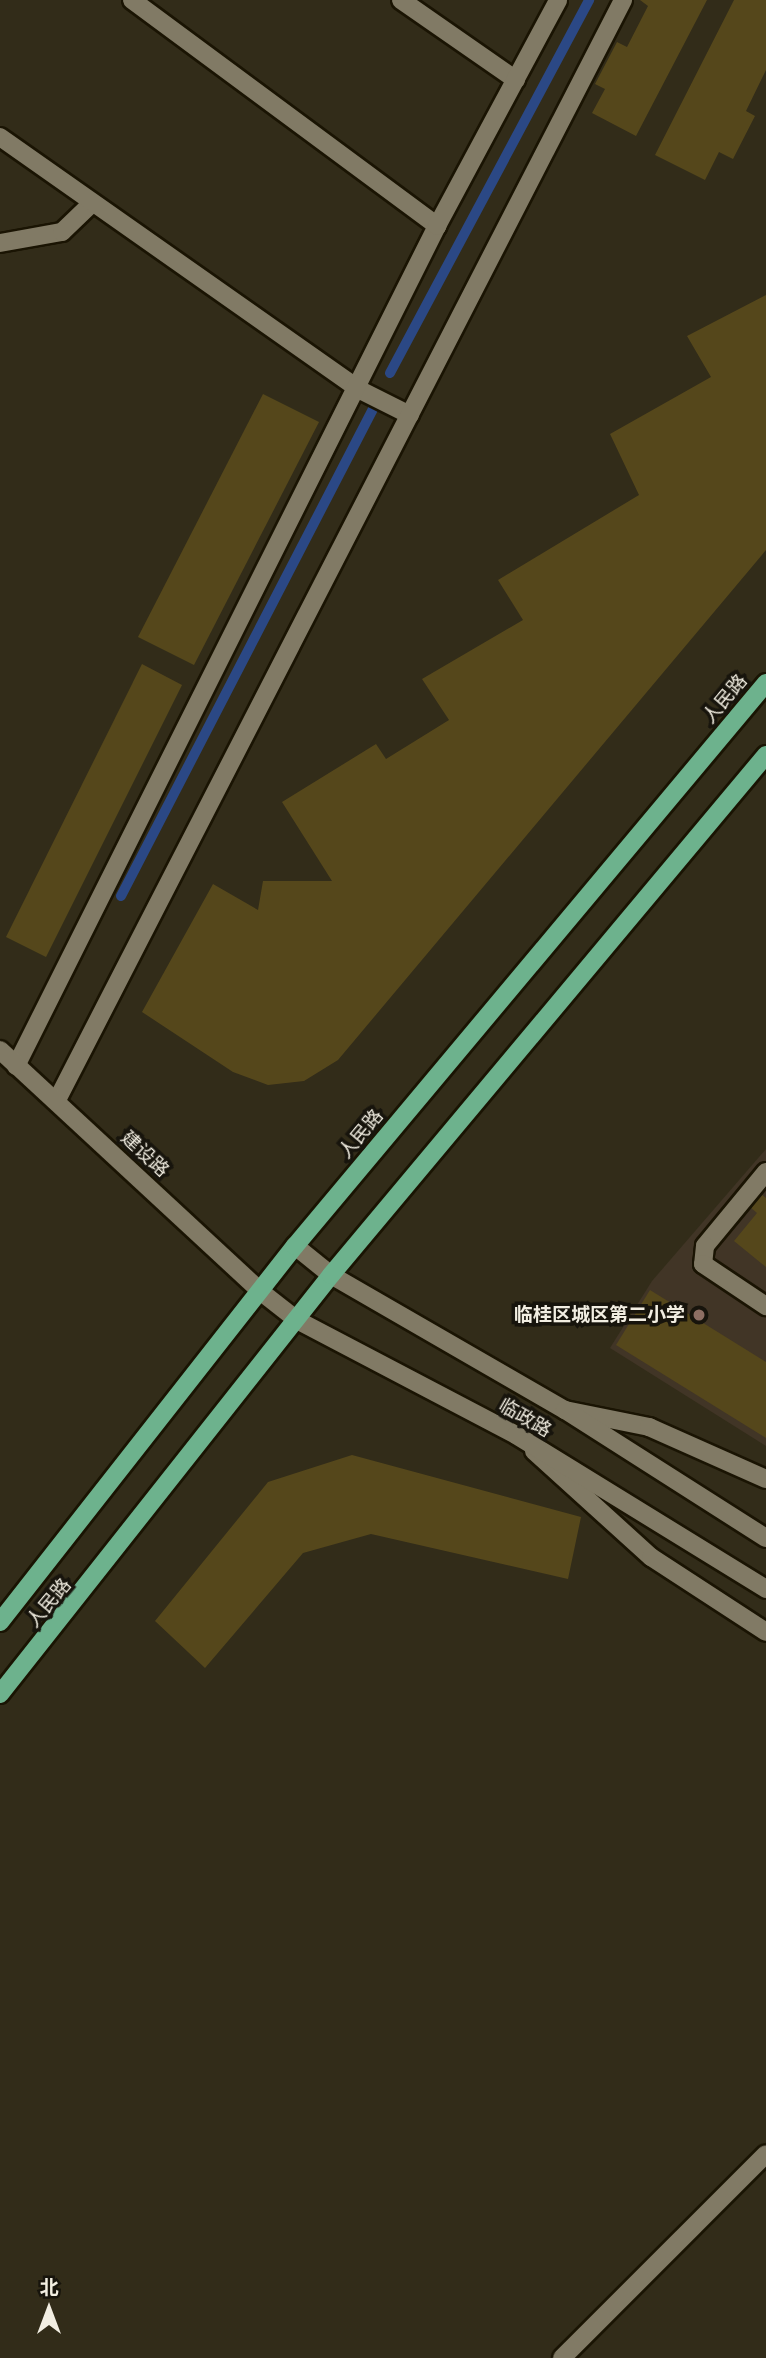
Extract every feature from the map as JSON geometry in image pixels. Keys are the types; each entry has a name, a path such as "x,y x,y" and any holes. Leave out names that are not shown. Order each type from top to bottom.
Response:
{"main road":[{"name":"人民路","path":"0,1622 295,1246 766,683"},
{"name":"人民路","path":"0,1694 331,1275 766,755"}],"street":[{"path":"132,0 437,226"},
{"path":"401,0 516,80"},
{"path":"16,1066 437,226 558,0"},
{"path":"57,1100 623,0"},
{"path":"0,138 90,205 358,388 410,415"},
{"path":"0,243 62,232 90,205"},
{"name":"建设路","path":"0,1050 260,1291"},
{"path":"766,1172 705,1246 703,1264 766,1306"},
{"name":"临政路","path":"295,1246 331,1275 565,1410 766,1538"},
{"name":"临政路","path":"260,1291 297,1320 516,1435 766,1589"},
{"path":"565,1410 649,1427 766,1479"},
{"path":"516,1435 651,1557 766,1632"},
{"path":"562,2358 766,2154"}],"shaded area":[{"name":"临桂区城区第二小学","path":"766,1149 766,1446 610,1348 652,1281"}],"building":[{"path":"640,0 707,0 636,136 592,113 605,89 595,84 617,42 627,47 648,6"},
{"path":"734,0 766,0 766,70 746,111 755,116 733,159 719,152 705,180 655,155"},
{"path":"766,295 766,550 338,1060 304,1081 268,1085 233,1072 142,1012 213,884 258,910 263,881 332,881 282,802 376,744 386,759 449,720 422,679 523,620 498,580 639,495 610,434 711,377 687,336"},
{"path":"263,394 319,422 194,665 138,637"},
{"path":"142,664 182,685 46,957 6,937"},
{"path":"761,1194 766,1198 766,1267 734,1241 757,1213 750,1207"},
{"path":"650,1290 766,1362 766,1438 616,1345"},
{"path":"352,1455 581,1517 568,1579 371,1534 303,1553 205,1668 155,1621 268,1482"}],"waterway":[{"path":"390,373 589,0"},
{"path":"121,896 374,407"}],"place":[{"name":"临桂区城区第二小学","path":"699,1315"}]}
